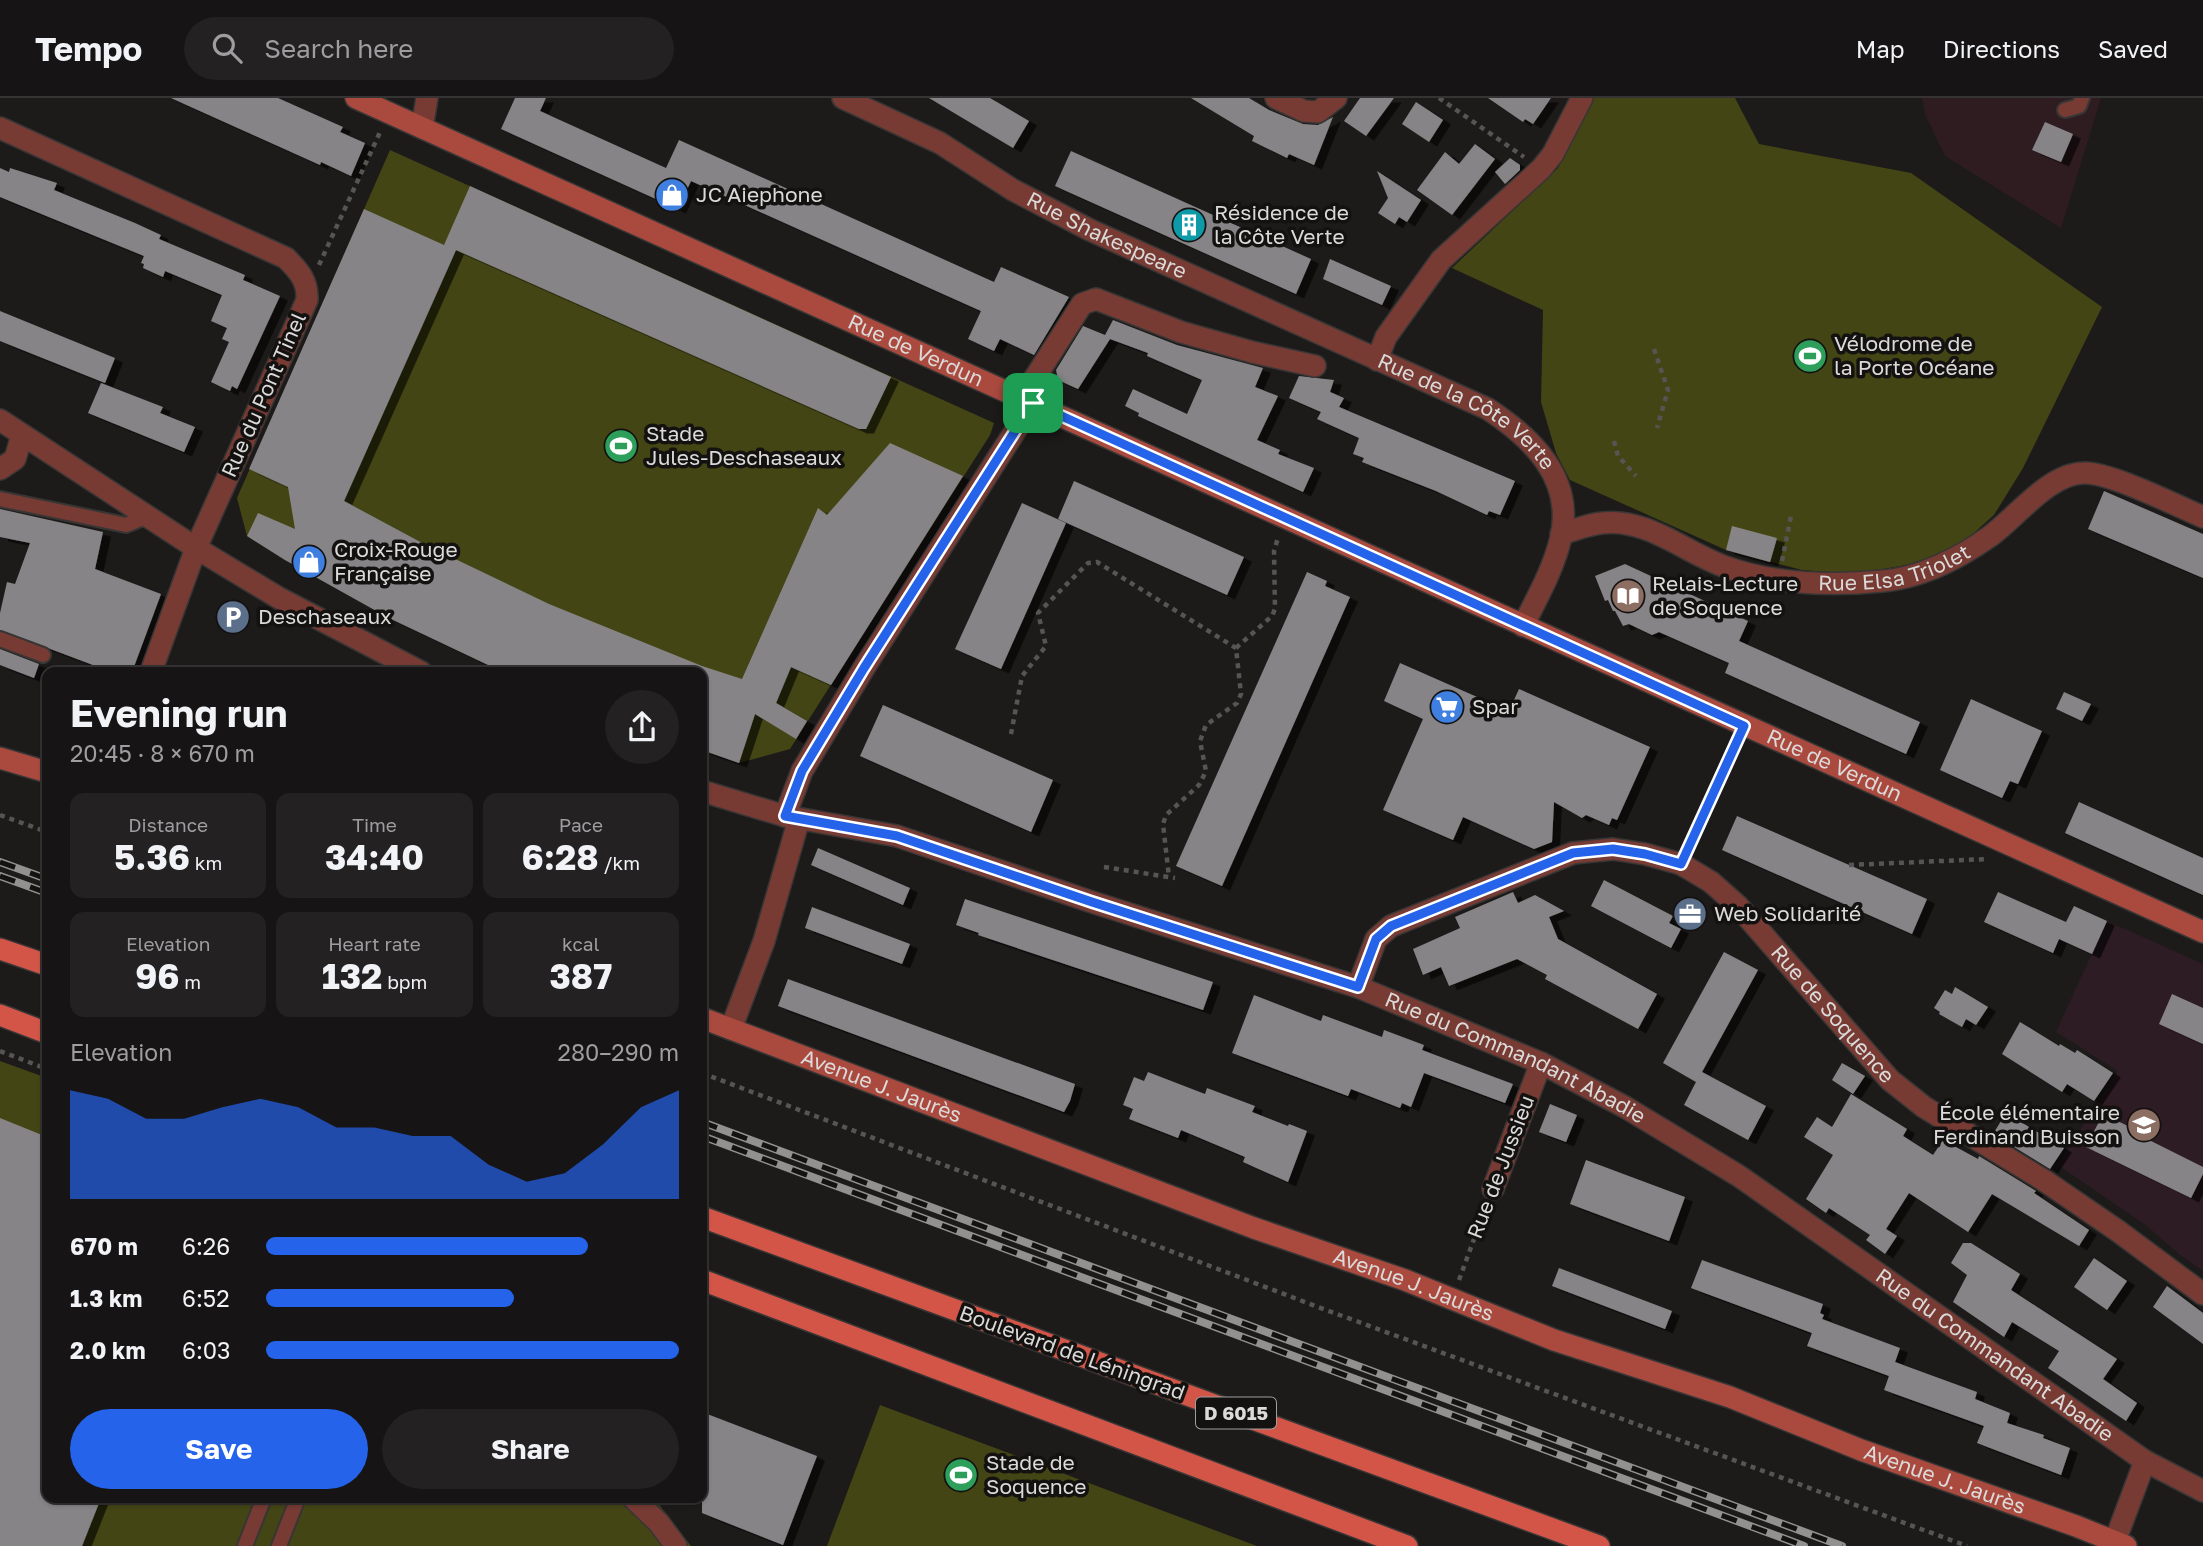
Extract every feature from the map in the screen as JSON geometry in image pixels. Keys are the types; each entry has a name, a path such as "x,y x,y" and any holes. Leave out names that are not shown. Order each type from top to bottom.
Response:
{"main road":[{"name":"Rue de Verdun","path":"360,99 2203,932"},
{"path":"0,758 42,771"},
{"path":"0,949 42,963"},
{"path":"0,1015 42,1031"},
{"name":"Avenue J. Jaurès","path":"707,1020 1241,1223 1405,1280 1555,1340 1730,1398 1861,1451 2120,1544"},
{"name":"Boulevard de Léningrad","path":"707,1219 1599,1546"},
{"path":"707,1282 1407,1546"}],"street":[{"path":"422,128 427,98"},
{"name":"Rue Shakespeare","path":"843,98 940,143 1013,190 1090,230 1377,360"},
{"path":"1276,98 1304,111 1318,112 1336,98"},
{"name":"Rue de la Côte Verte","path":"1523,626 1555,558 1562,534 1561,502 1553,473 1536,447 1516,427 1488,410 1377,360 1386,337 1441,260 1553,155 1581,98"},
{"name":"Rue du Pont Tinel","path":"0,128 286,258 299,272 308,288 307,300 196,548 152,667"},
{"path":"731,1029 764,941 802,771 1027,400 1082,304 1096,299 1181,332 1315,366"},
{"path":"0,420 196,548 279,598 411,667"},
{"path":"0,469 15,458 22,435"},
{"name":"Rue Elsa Triolet","path":"1562,534 1602,523 1623,524 1650,530 1723,566 1754,575 1824,583 1884,581 1937,566 1987,538 2064,477 2085,472 2110,478 2203,517"},
{"name":"Rue du Commandant Abadie","path":"707,792 792,818 897,836 1358,987 1541,1063 1625,1107 1739,1176 2145,1461 2203,1491"},
{"name":"Rue de Soquence","path":"1358,987 1376,939 1391,926 1573,853 1613,849 1681,864 1711,882 1737,905 1890,1080 1924,1107 2045,1181 2203,1294"},
{"name":"Rue de Jussieu","path":"1493,1189 1541,1063"},
{"path":"2120,1544 2145,1461"},
{"path":"638,1503 659,1523 676,1546"}],"lane":[{"path":"2065,110 2079,106 2082,98"},
{"path":"0,499 126,525 148,516"},
{"path":"0,639 43,655"},
{"path":"245,1546 262,1503"},
{"path":"279,1546 296,1503"}],"path":[{"path":"1439,98 1541,169"},
{"path":"319,265 375,142"},
{"path":"1654,349 1668,390 1657,428"},
{"path":"1614,441 1618,456 1636,476"},
{"path":"1778,579 1791,516"},
{"path":"1236,648 1272,616 1275,609 1274,551 1286,518"},
{"path":"1011,734 1022,676 1046,646 1038,614 1088,563 1097,562 1236,648"},
{"path":"1104,867 1172,878 1163,824 1166,815 1199,785 1206,771 1200,741 1206,725 1237,703 1241,694 1236,648"},
{"path":"1681,864 1744,726"},
{"path":"0,815 42,830"},
{"path":"1849,865 1997,859"},
{"path":"0,1051 42,1067"},
{"path":"707,1075 1331,1312 1967,1546"},
{"name":"Rue de Jussieu","path":"1462,1272 1493,1189"}],"shaded area":[{"name":"Vélodrome de la Porte Océane","path":"1594,98 1735,98 1759,144 1911,173 2102,307 2023,468 1994,515 1965,541 1923,562 1855,574 1802,570 1726,550 1570,480 1556,453 1541,402 1543,310 1452,268 1558,168"},
{"path":"1922,98 2101,98 2061,228 1945,156 1925,114"},
{"name":"Stade Jules-Deschaseaux","path":"390,150 994,423 990,435 790,749 739,763 707,752 707,667 492,667 389,618 247,536 237,498"},
{"name":"École élémentaire Ferdinand Buisson","path":"2107,921 2203,964 2203,1271 2147,1226 2058,1165 2118,1071 2056,1032"},
{"path":"0,1061 42,1076 42,1503 658,1503 691,1546 0,1546"},
{"name":"Stade de Soquence","path":"880,1405 1257,1546 827,1546"}],"building":[{"path":"171,98 278,98 343,127 340,132 365,143 351,176 321,162 320,165"},
{"path":"515,98 546,98 540,111 666,168 679,140 994,282 1001,267 1069,297 1034,355 1000,339 994,351 968,339 981,311 691,181 678,209 501,129"},
{"path":"929,98 990,98 1029,121 1013,148"},
{"path":"1191,98 1249,98 1269,110 1303,124 1318,125 1333,117 1314,165 1289,154 1287,158 1252,141 1254,136"},
{"path":"1360,98 1394,98 1366,136 1344,121"},
{"path":"1488,98 1551,98 1533,124 1525,119 1523,122"},
{"path":"1416,102 1443,120 1429,142 1402,124"},
{"path":"2045,122 2073,134 2061,162 2032,150"},
{"path":"1475,144 1495,159 1452,215 1417,190 1445,152 1459,164"},
{"name":"Résidence de la Côte Verte","path":"1071,151 1311,259 1296,294 1055,186"},
{"path":"1510,158 1520,165 1520,170 1505,184 1495,172"},
{"path":"0,168 9,172 10,168 57,183 54,190 161,235 159,239 245,275 243,280 280,296 237,389 232,386 230,391 211,382 229,342 222,339 227,328 211,321 222,295 165,271 163,277 143,268 144,264 141,263 144,256 0,197"},
{"path":"1377,171 1421,200 1407,222 1399,217 1395,224 1378,213 1388,198"},
{"path":"470,186 891,377 866,429 859,429 456,250 344,501 426,545 549,604 705,667 492,667 389,618 247,536 258,513 295,529 288,487 249,469 364,209 444,245"},
{"path":"1330,259 1391,286 1382,305 1323,279"},
{"path":"0,311 115,358 105,383 0,341"},
{"path":"1113,320 1177,345 1263,368 1255,387 1278,396 1257,440 1280,450 1278,454 1314,468 1303,492 1138,416 1139,413 1125,406 1133,389 1187,414 1202,380 1147,356 1148,353 1110,339 1078,389 1058,380 1056,370 1083,326 1105,335"},
{"path":"1299,376 1334,380 1330,392 1344,398 1339,407 1515,481 1500,515 1489,511 1487,515 1436,491 1362,462 1364,458 1353,454 1359,438 1317,419 1321,412 1289,398"},
{"path":"101,383 163,407 160,413 195,427 184,452 88,413"},
{"path":"890,443 963,476 831,685 791,667 776,703 807,721 796,739 755,714 739,763 707,752 707,668 742,679 818,508 827,515"},
{"path":"1074,481 1244,557 1227,595 1058,519"},
{"path":"2104,491 2203,534 2203,578 2088,529"},
{"path":"1022,503 1066,523 1001,669 955,649"},
{"path":"0,509 103,532 95,569 161,594 134,667 92,667 93,665 0,630 0,613 7,582 15,584 30,543 0,537"},
{"path":"1732,526 1777,538 1770,562 1726,550"},
{"path":"1625,564 1748,621 1739,641 1920,722 1906,754 1725,673 1729,663 1659,632 1652,635 1629,624 1623,626 1608,600 1605,601 1595,576"},
{"path":"1307,572 1327,581 1325,586 1350,597 1222,886 1176,866"},
{"path":"0,649 39,664 34,678 0,665"},
{"path":"1400,663 1509,711 1519,689 1650,747 1617,820 1612,818 1609,825 1586,815 1582,818 1554,802 1552,842 1534,849 1463,817 1453,840 1383,810 1423,719 1384,701"},
{"path":"2064,692 2091,704 2082,721 2056,709"},
{"path":"1971,699 2042,731 2018,784 2010,781 2002,798 1940,770"},
{"path":"883,705 1053,780 1031,832 860,756"},
{"path":"2079,802 2203,858 2203,895 2065,833"},
{"path":"1737,816 1927,899 1912,934 1722,850"},
{"path":"818,848 910,888 903,905 811,865"},
{"path":"1604,880 1673,916 1669,923 1681,929 1671,948 1591,906"},
{"path":"1513,892 1518,903 1535,895 1564,911 1549,917 1558,939 1657,994 1638,1029 1545,979 1547,975 1517,959 1449,986 1441,967 1423,975 1413,949 1460,928 1455,917"},
{"path":"1998,892 2066,922 2074,906 2107,921 2092,954 2059,939 2053,953 1984,922"},
{"path":"965,899 1213,982 1203,1010 978,935 979,933 956,925"},
{"path":"812,907 910,944 902,964 805,928"},
{"path":"1724,952 1758,970 1702,1072 1766,1106 1748,1140 1684,1105 1696,1082 1663,1063"},
{"path":"788,979 1075,1084 1070,1101 1064,1112 778,1006"},
{"path":"1955,987 1988,1007 1976,1025 1966,1019 1962,1027 1939,1014 1934,1008 1945,990 1952,994"},
{"path":"2172,994 2203,1008 2203,1044 2159,1024"},
{"path":"1254,995 1321,1021 1323,1015 1382,1037 1384,1030 1424,1045 1422,1050 1513,1084 1505,1103 1424,1073 1411,1107 1402,1103 1400,1108 1351,1089 1348,1096 1232,1053"},
{"path":"2020,1022 2059,1046 2060,1044 2075,1053 2077,1050 2113,1073 2094,1101 2067,1084 2062,1092 2002,1054"},
{"path":"1842,1063 1865,1076 1853,1094 1832,1080"},
{"path":"1148,1072 1205,1094 1207,1088 1255,1106 1252,1112 1307,1131 1288,1182 1243,1162 1245,1157 1181,1130 1178,1138 1129,1119 1133,1109 1123,1105 1134,1077 1144,1081"},
{"path":"1851,1094 1907,1129 1903,1136 1933,1155 1943,1140 1978,1159 1979,1156 2036,1191 2034,1193 2089,1230 2079,1246 1992,1194 1968,1232 1909,1193 1886,1229 1897,1236 1885,1254 1866,1240 1870,1235 1829,1208 1826,1213 1806,1199 1833,1155 1804,1137 1817,1117 1832,1127"},
{"path":"1550,1104 1577,1115 1566,1142 1539,1132"},
{"path":"2006,1113 2064,1148 2050,1169 1993,1134"},
{"path":"2103,1114 2203,1167 2203,1174 2191,1198 2086,1147"},
{"path":"0,1118 42,1135 42,1503 99,1503 82,1546 0,1546"},
{"path":"1586,1160 1685,1197 1669,1241 1570,1204"},
{"path":"1963,1243 1971,1243 2020,1274 2011,1290 2117,1359 2103,1379 2137,1403 2126,1421 2048,1368 2059,1351 2012,1322 2004,1337 1953,1302 1967,1275 1951,1263"},
{"path":"2094,1258 2127,1281 2107,1310 2074,1287"},
{"path":"1702,1260 1823,1304 1820,1313 1824,1315 1822,1319 1900,1348 1895,1362 1977,1392 1975,1399 2010,1413 2007,1423 2044,1435 2043,1438 2070,1448 2061,1475 1977,1443 1984,1426 1884,1390 1889,1376 1807,1346 1812,1333 1691,1288"},
{"path":"1559,1268 1672,1311 1665,1329 1552,1286"},
{"path":"2167,1286 2203,1313 2203,1344 2153,1307"},
{"path":"707,1414 817,1456 783,1545 702,1513 702,1503 707,1503"}],"railway":[{"path":"0,862 42,877"},
{"path":"0,876 42,891"},
{"path":"707,1124 1842,1546"},
{"path":"707,1138 1804,1546"}],"place":[{"name":"JC Aiephone","path":"672,195"},
{"name":"Résidence de la Côte Verte","path":"1189,225"},
{"name":"Vélodrome de la Porte Océane","path":"1810,356"},
{"name":"Stade Jules-Deschaseaux","path":"621,446"},
{"name":"Croix-Rouge Française","path":"309,562"},
{"name":"Relais-Lecture de Soquence","path":"1628,596"},
{"name":"Deschaseaux","path":"233,617"},
{"name":"Spar","path":"1447,707"},
{"name":"Web Solidarité","path":"1690,914"},
{"name":"École élémentaire Ferdinand Buisson","path":"2144,1125"},
{"name":"Stade de Soquence","path":"961,1475"}],"route":[{"path":"1033,403 1744,726 1681,864 1613,849 1573,853 1391,926 1376,939 1358,987 897,836 785,816 802,771 864,668 1033,403"}]}
